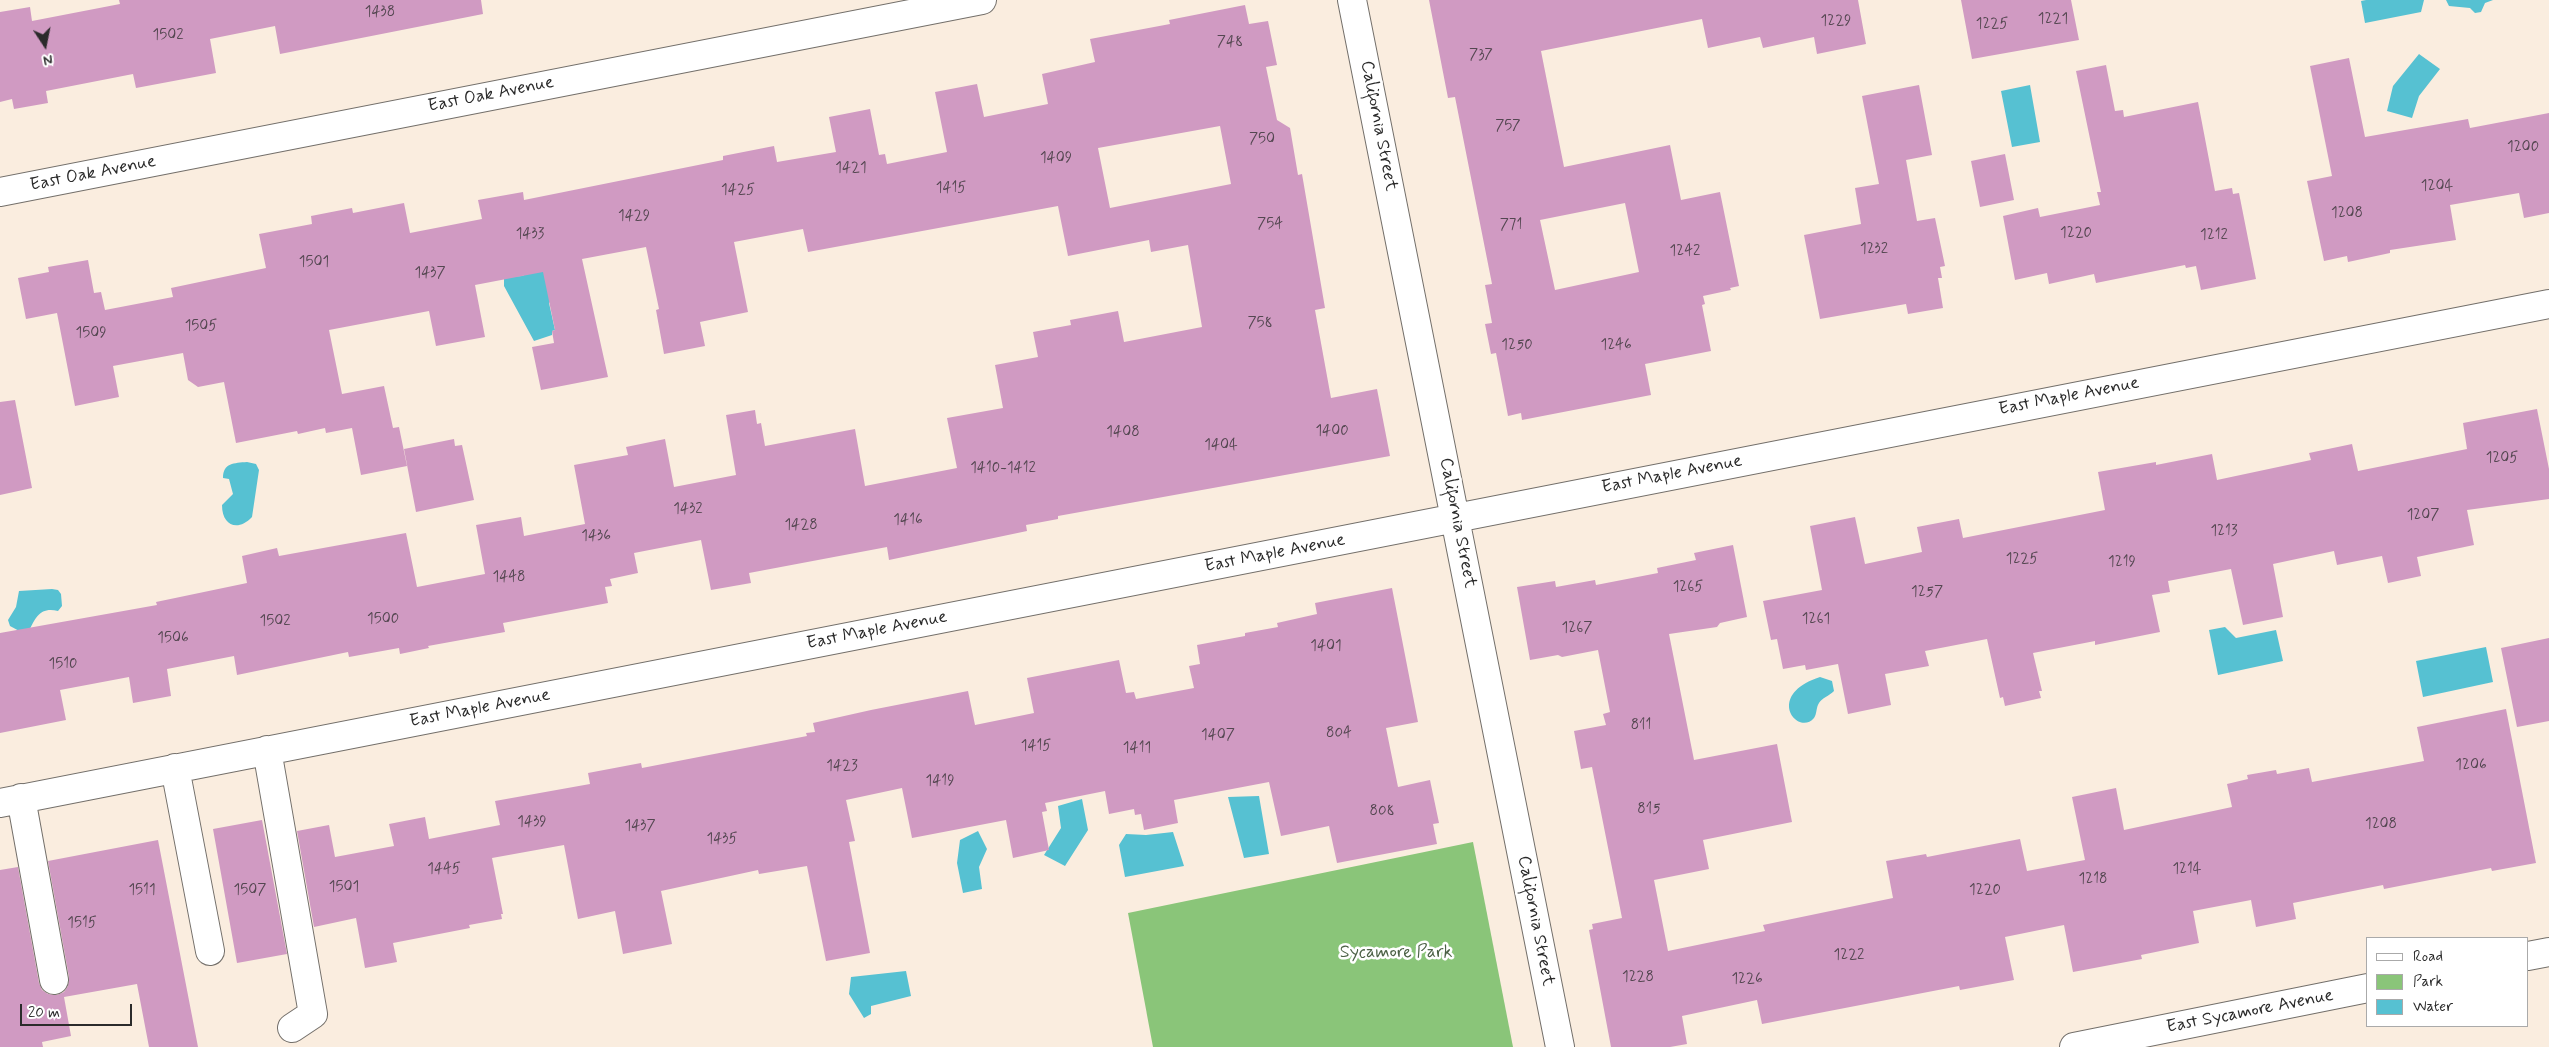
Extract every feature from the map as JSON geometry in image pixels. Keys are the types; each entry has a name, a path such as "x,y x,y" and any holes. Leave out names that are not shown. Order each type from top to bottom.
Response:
{"street":[{"name":"East Oak Avenue","path":"0,192 982,0"},
{"name":"California Street","path":"1352,0 1560,1047"},
{"name":"East Maple Avenue","path":"11,800 2549,304"},
{"path":"266,750 314,1014 292,1028"},
{"path":"175,768 210,951"},
{"path":"11,800 54,980"},
{"path":"2529,956 2549,952"},
{"name":"East Sycamore Avenue","path":"2074,1047 2366,988"}],"green space":[{"name":"Sycamore Park","path":"1473,842 1513,1047 1153,1047 1128,913"}],"water":[{"path":"2424,0 2421,12 2365,23 2361,1"},
{"path":"2446,0 2493,0 2485,3 2481,12 2475,13 2470,8 2449,6"},
{"path":"2419,54 2440,69 2419,96 2412,118 2387,111 2393,86"},
{"path":"2030,85 2040,142 2012,147 2001,91"},
{"path":"563,257 559,291 549,303 555,330 552,331 552,335 534,341 504,286 504,277 522,276"},
{"path":"247,462 256,464 259,470 252,517 247,522 236,525 228,522 223,512 222,505 233,494 229,479 223,478 223,473 230,465"},
{"path":"58,590 61,594 62,606 58,611 47,610 39,614 29,631 23,633 10,626 8,620 16,607 19,591"},
{"path":"2225,627 2236,638 2276,630 2283,661 2218,675 2209,630"},
{"path":"2486,647 2493,682 2423,697 2416,661"},
{"path":"1820,677 1832,681 1834,691 1819,703 1814,718 1807,722 1800,722 1794,718 1790,711 1789,703 1793,694 1803,685"},
{"path":"1259,796 1269,854 1244,858 1228,797"},
{"path":"1082,799 1088,830 1065,866 1044,855 1061,828 1058,806"},
{"path":"978,831 987,849 979,867 982,889 963,893 957,863 960,840"},
{"path":"1173,832 1184,866 1125,877 1119,845 1126,834 1146,835"},
{"path":"906,971 911,996 871,1006 871,1014 864,1018 849,994 851,977"}],"building":[{"path":"119,0 481,0 483,14 280,54 275,26 210,39 216,73 136,88 133,74 46,91 48,103 14,109 12,99 0,102 0,12 30,7 32,21 120,4"},
{"path":"1429,0 1858,0 1866,44 1817,54 1814,37 1763,48 1760,37 1708,48 1702,19 1541,51 1564,167 1670,145 1681,200 1720,192 1739,286 1730,288 1731,290 1703,296 1705,304 1702,305 1711,351 1645,364 1651,395 1522,420 1521,413 1508,416 1496,353 1491,354 1485,324 1492,323 1485,285 1492,284 1455,97 1448,98","holes":["1625,203 1639,272 1555,290 1540,220"]},
{"path":"1961,0 2071,0 2079,40 1972,59"},
{"path":"1245,5 1249,24 1268,21 1277,65 1266,67 1277,120 1290,128 1298,175 1302,174 1325,308 1315,310 1331,398 1377,389 1390,456 1058,516 1058,519 1026,525 1027,531 889,560 887,547 749,573 751,583 711,590 701,540 634,553 638,573 610,579 612,586 605,587 608,603 503,623 505,632 428,646 429,648 400,654 399,648 349,657 348,652 237,675 234,656 167,669 171,696 133,703 129,677 60,690 66,720 0,733 0,633 157,605 156,602 247,583 242,556 277,548 279,556 406,533 417,587 485,574 476,525 521,517 524,536 585,524 574,465 628,455 626,447 665,439 674,487 736,475 726,415 755,410 757,424 761,423 765,446 855,429 865,486 957,468 947,418 1003,408 995,365 1038,357 1033,332 1071,325 1070,320 1118,311 1124,342 1202,327 1188,245 1151,252 1149,240 1068,256 1058,206 808,252 803,229 734,242 748,312 700,322 705,346 664,354 656,310 659,309 646,247 582,259 608,377 541,390 532,347 554,343 552,331 555,330 543,272 475,285 485,337 436,346 429,311 329,330 342,394 384,386 393,428 399,427 407,466 361,475 352,428 326,433 325,428 298,434 297,431 236,443 224,382 198,387 188,380 183,353 113,366 119,397 75,406 57,313 26,319 18,278 49,272 48,267 88,260 94,293 101,292 105,310 173,297 171,288 266,268 259,234 312,224 311,216 352,208 353,213 404,203 410,233 482,219 478,200 523,192 524,200 723,160 723,156 774,146 777,162 836,152 829,117 870,109 879,155 885,154 887,164 947,152 935,92 977,84 984,117 1048,104 1042,74 1095,62 1090,39 1170,24 1169,20","holes":["1220,126 1231,184 1110,208 1098,148"]},
{"path":"2349,58 2365,137 2468,119 2470,128 2549,113 2549,213 2524,218 2519,193 2450,205 2456,240 2390,250 2390,253 2348,262 2347,256 2324,261 2307,181 2332,176 2310,66"},
{"path":"2106,65 2115,111 2123,110 2124,117 2198,102 2215,191 2232,188 2233,194 2239,193 2256,279 2201,290 2196,266 2186,268 2185,265 2096,283 2094,274 2049,284 2047,273 2015,280 2003,216 2038,208 2040,217 2100,205 2097,192 2101,192 2076,71"},
{"path":"1919,85 1932,155 1906,160 1917,221 1935,218 1945,266 1940,267 1942,278 1938,278 1943,308 1908,314 1906,304 1820,319 1804,235 1861,224 1855,188 1879,184 1862,96"},
{"path":"2005,154 2014,200 1980,207 1971,161"},
{"path":"15,400 32,488 0,495 0,402"},
{"path":"2537,409 2549,469 2549,499 2467,510 2474,545 2417,557 2421,576 2388,583 2382,556 2337,565 2334,551 2273,564 2283,617 2243,625 2231,569 2168,581 2170,592 2152,595 2160,632 2095,645 2095,641 2033,653 2042,691 2039,691 2041,698 2005,706 2003,697 2000,698 1987,639 1925,651 1929,666 1885,674 1891,705 1848,714 1838,664 1806,670 1805,665 1783,669 1777,639 1771,640 1763,601 1822,590 1810,526 1855,517 1865,564 1922,552 1917,527 1959,519 1963,538 2105,510 2098,472 2156,462 2156,465 2212,454 2217,480 2311,460 2309,453 2352,444 2358,471 2467,449 2463,423"},
{"path":"454,439 455,446 462,445 474,500 416,512 404,449"},
{"path":"1733,545 1747,617 1720,623 1717,627 1669,634 1694,760 1777,744 1792,822 1703,840 1709,869 1654,880 1668,951 1765,931 1763,925 1893,898 1886,861 1926,854 1927,857 2020,839 2027,871 2085,860 2072,797 2116,788 2124,830 2232,807 2227,784 2248,779 2247,775 2276,770 2277,774 2309,768 2312,782 2424,761 2417,727 2506,709 2536,863 2492,871 2491,868 2384,889 2383,885 2293,903 2296,919 2256,927 2251,900 2193,911 2199,943 2141,955 2142,959 2073,972 2064,925 2005,937 2014,980 1960,990 1959,986 1762,1024 1757,1000 1682,1016 1687,1044 1670,1047 1611,1047 1589,930 1593,929 1592,924 1622,918 1592,767 1581,769 1574,731 1606,725 1603,714 1610,712 1598,650 1562,657 1558,655 1530,660 1517,587 1555,581 1556,587 1595,580 1596,585 1658,573 1657,568 1696,560 1694,553"},
{"path":"1392,588 1418,722 1386,728 1398,787 1430,780 1439,823 1433,824 1437,844 1337,863 1329,826 1281,836 1269,782 1174,800 1178,823 1144,830 1141,814 1135,815 1134,809 1109,814 1105,791 1045,803 1047,811 1042,812 1049,850 1013,858 1006,820 912,838 902,788 846,800 855,841 849,842 870,953 826,961 807,866 759,874 758,870 661,891 672,944 623,954 615,911 578,919 564,845 492,858 503,914 501,914 502,919 469,925 470,928 393,943 397,962 365,968 356,918 314,927 297,831 329,825 335,857 394,846 389,824 425,817 429,839 500,825 495,801 590,784 588,773 641,763 642,768 807,736 806,733 815,732 813,723 871,710 968,691 975,725 1034,713 1027,678 1119,660 1126,693 1134,692 1136,699 1194,688 1189,666 1200,664 1197,645 1245,636 1245,633 1278,627 1277,623 1317,614 1315,603"},
{"path":"2549,638 2549,721 2517,727 2501,648"},
{"path":"262,820 287,954 237,963 213,829"},
{"path":"158,840 198,1047 149,1047 137,984 64,997 71,1036 42,1042 43,1047 0,1047 0,870 18,867 39,983 42,990 48,994 57,995 64,992 68,986 69,977 48,861"}]}
